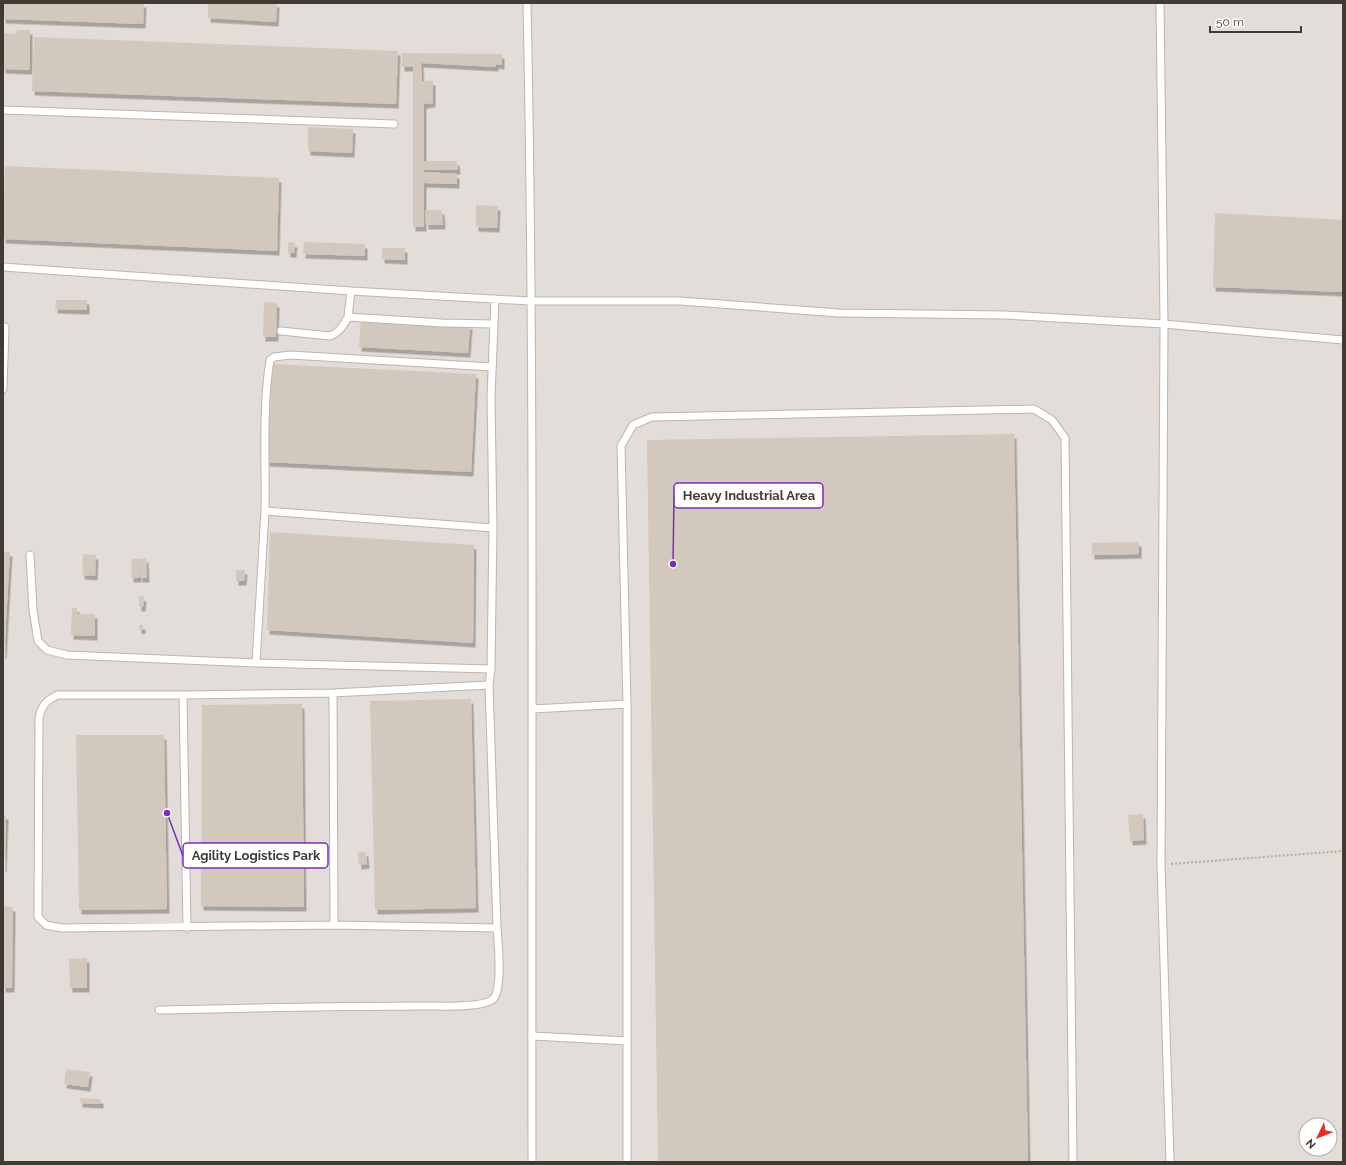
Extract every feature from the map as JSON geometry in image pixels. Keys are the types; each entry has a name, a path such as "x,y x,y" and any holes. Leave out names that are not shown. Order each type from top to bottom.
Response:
{"lane":[{"path":"527,3 532,709 532,1162"},
{"path":"1160,3 1164,324 1161,865 1170,1162"},
{"path":"3,110 394,124"},
{"path":"3,267 351,291 530,300 680,301 839,313 1005,315 1164,324 1343,340"},
{"path":"281,331 330,336 336,334 348,317 351,291"},
{"path":"159,1010 324,1006 458,1006 486,1003 494,999 497,991 499,976 490,685 493,528 492,367 495,298"},
{"path":"348,317 442,323 494,324"},
{"path":"3,327 5,327 3,389"},
{"path":"256,662 265,511 266,407 270,360 274,357 290,355 492,367"},
{"path":"627,1162 627,704 621,446 633,425 652,417 1034,409 1052,420 1065,438 1073,1162"},
{"path":"265,511 493,528"},
{"path":"30,555 33,610 38,641 47,650 67,654 256,662 491,669"},
{"path":"490,685 333,693 58,695 51,698 40,709 39,719 38,917 46,925 62,928 187,928 334,925 497,928"},
{"path":"333,693 334,925"},
{"path":"183,695 187,928"},
{"path":"532,709 627,704"},
{"path":"532,1036 627,1041"}],"path":[{"path":"1161,865 1343,851"}],"shaded area":[{"path":"3,3 1343,3 1343,1162 3,1162"}],"building":[{"path":"3,3 144,3 143,24 3,19"},
{"path":"208,3 277,3 276,22 208,18"},
{"path":"17,30 30,30 30,70 3,69 3,33 16,34"},
{"path":"34,37 398,51 396,104 32,91"},
{"path":"402,53 502,54 502,65 496,64 496,67 421,63 422,81 433,81 433,103 424,104 424,161 457,161 458,170 424,170 424,172 457,174 457,184 424,183 424,227 413,227 413,67 402,67"},
{"path":"308,127 353,129 352,153 308,151"},
{"path":"5,166 279,178 277,251 3,239"},
{"path":"476,205 498,206 497,228 476,227"},
{"path":"425,210 442,210 443,225 426,225"},
{"path":"1215,213 1343,220 1343,292 1213,287"},
{"path":"288,242 295,243 294,253 288,253"},
{"path":"304,242 365,244 365,256 303,254"},
{"path":"382,248 405,248 405,260 382,259"},
{"path":"56,300 87,300 87,310 55,309"},
{"path":"264,302 277,303 276,337 263,337"},
{"path":"361,319 470,325 468,353 359,347"},
{"path":"271,364 476,374 471,472 267,462"},
{"path":"1014,434 1028,1162 658,1162 647,440"},
{"path":"270,532 474,545 473,643 267,630"},
{"path":"1139,542 1139,554 1092,555 1092,543"},
{"path":"3,552 10,552 4,654 3,654"},
{"path":"83,554 96,555 95,576 82,575"},
{"path":"146,558 147,578 140,578 140,559"},
{"path":"132,559 140,559 139,578 131,578"},
{"path":"236,570 245,570 244,581 236,581"},
{"path":"139,596 144,597 143,607 139,607"},
{"path":"72,608 77,608 77,614 95,614 95,636 71,635"},
{"path":"139,625 143,625 143,629 139,630"},
{"path":"471,699 476,908 375,910 370,701"},
{"path":"302,704 304,907 201,906 202,705"},
{"path":"76,735 164,735 167,909 79,910"},
{"path":"1143,814 1144,840 1130,841 1128,815"},
{"path":"3,815 6,815 4,868 3,868"},
{"path":"358,852 366,852 367,864 359,865"},
{"path":"3,906 13,907 12,988 3,988"},
{"path":"87,958 87,988 70,988 69,959"},
{"path":"66,1069 90,1072 88,1087 64,1084"},
{"path":"80,1098 101,1099 101,1104 80,1103"}],"place":[{"name":"Heavy Industrial Area","path":"673,564"},
{"name":"Agility Logistics Park","path":"167,813"}]}
